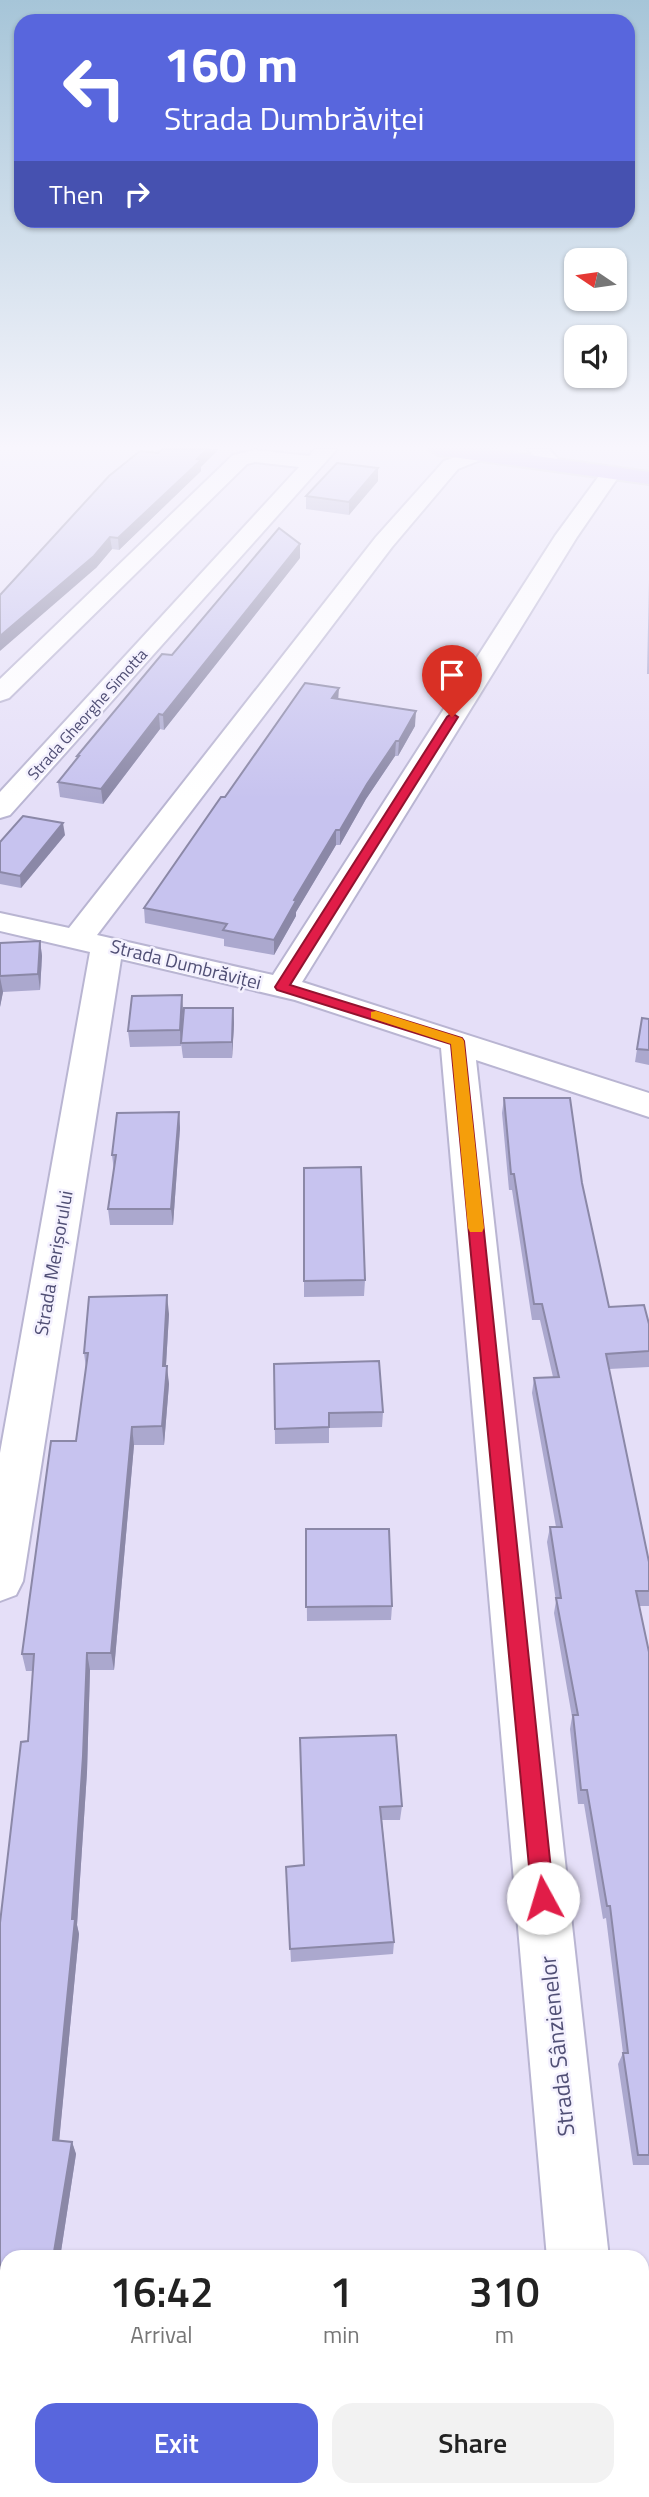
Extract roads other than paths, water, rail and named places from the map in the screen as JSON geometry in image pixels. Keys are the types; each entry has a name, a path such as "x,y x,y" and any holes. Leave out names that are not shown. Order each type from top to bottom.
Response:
{"street":[{"path":"0,694 131,566"},
{"name":"Strada Gheorghe Simotta","path":"0,810 222,566"},
{"path":"92,941 367,566"},
{"path":"282,987 547,566"},
{"name":"Strada Dumbrăviței","path":"0,922 92,941 282,987 457,1041 649,1105"},
{"name":"Strada Merișorului","path":"0,1581 92,941"},
{"name":"Strada Sânzienelor","path":"457,1041 577,2250"}]}
